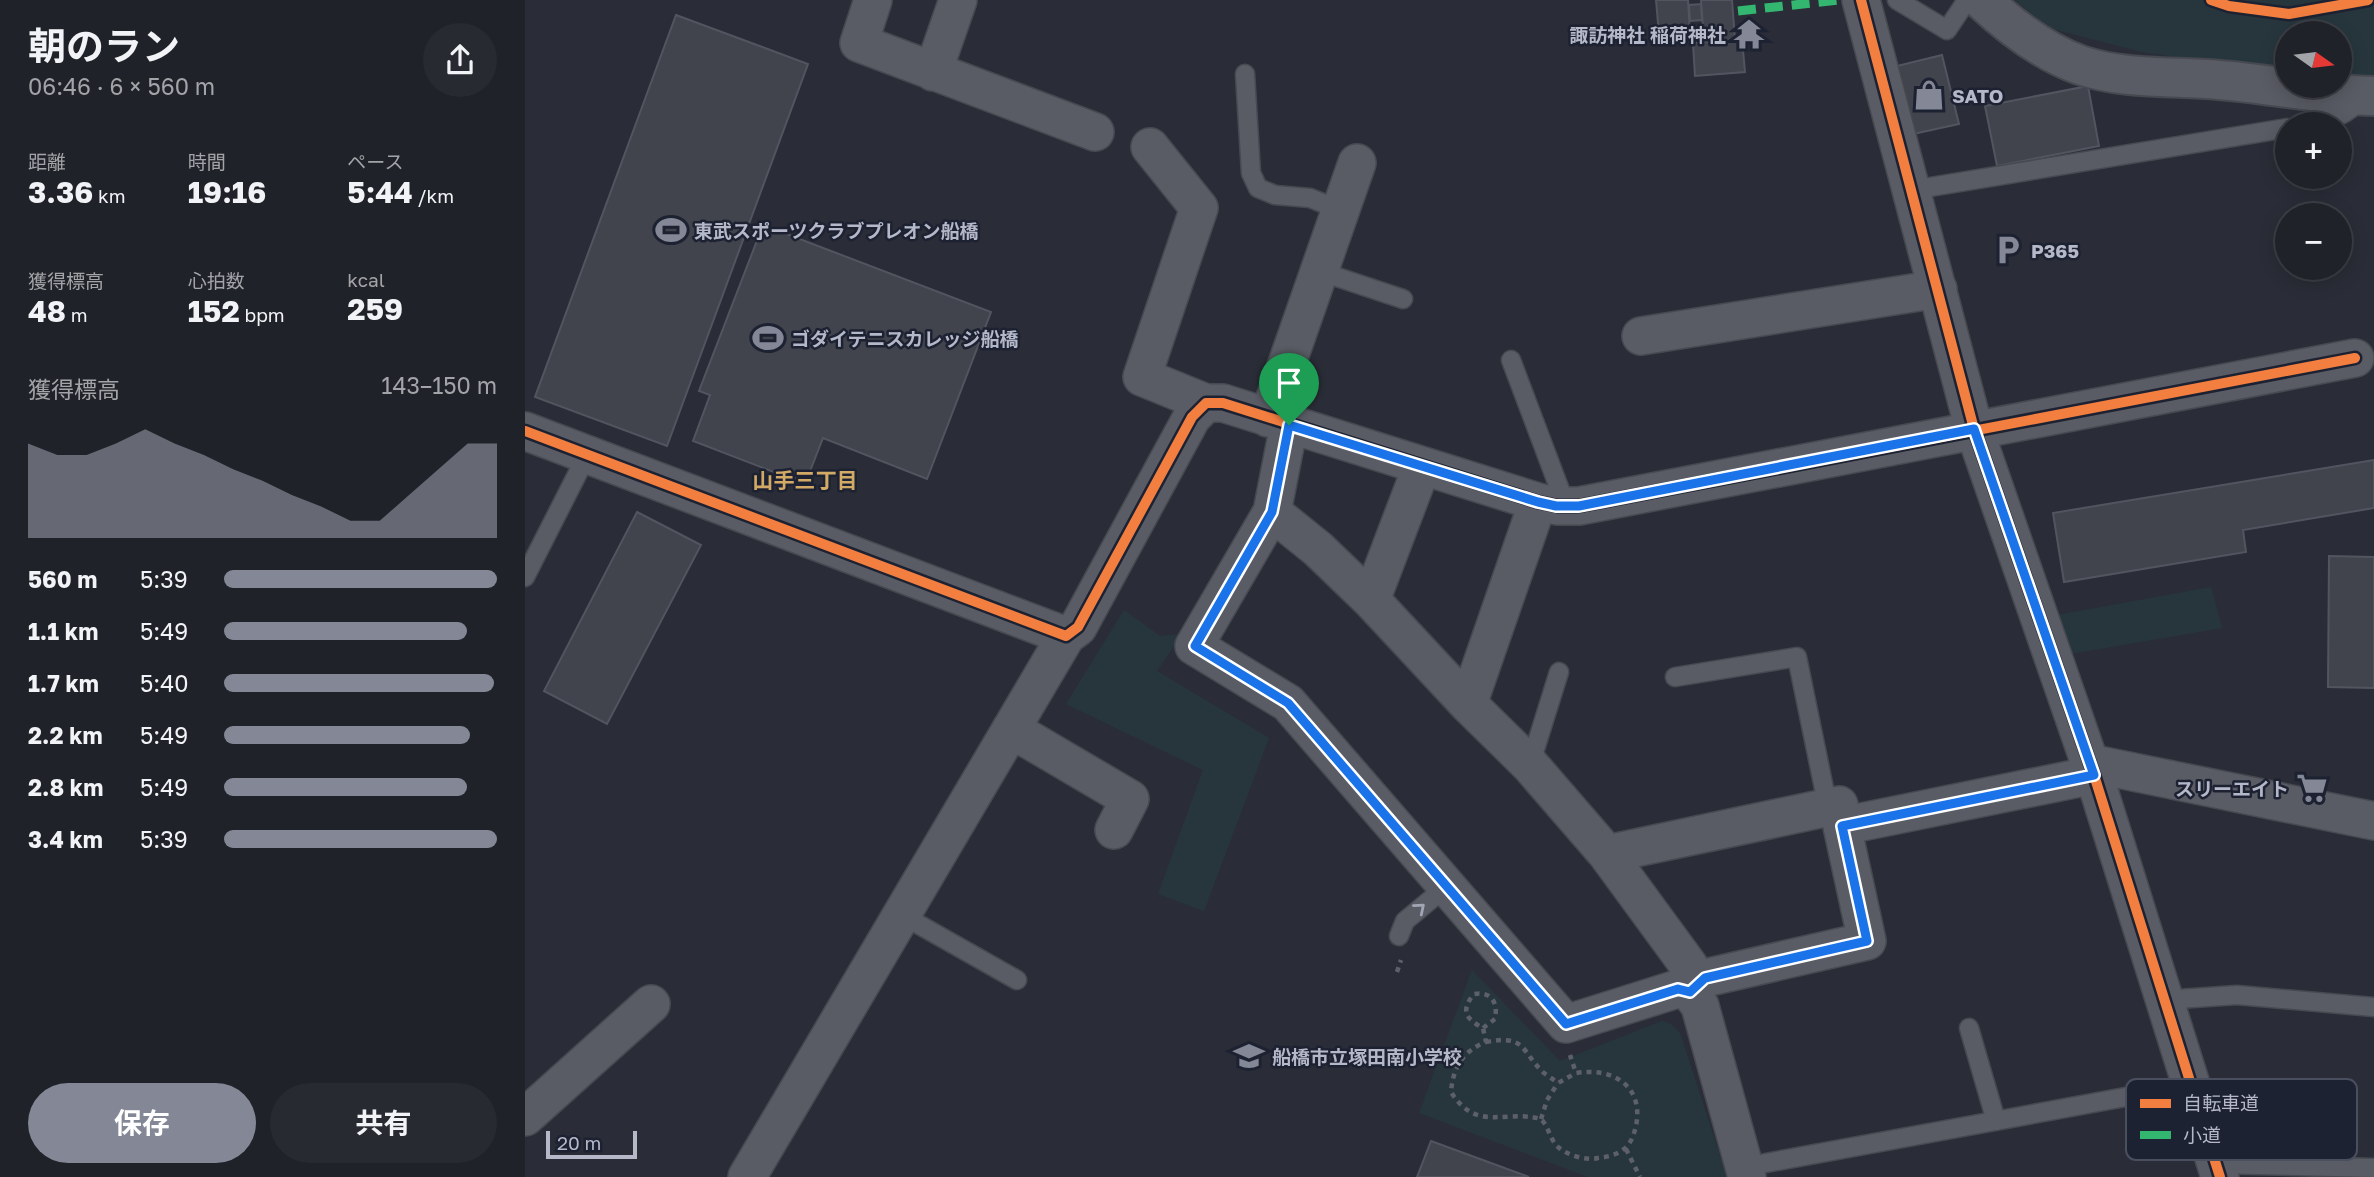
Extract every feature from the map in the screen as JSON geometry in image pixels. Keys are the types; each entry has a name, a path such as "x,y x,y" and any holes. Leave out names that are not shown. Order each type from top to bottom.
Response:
{"street":[{"path":"873,0 859,43 1095,132"},
{"path":"933,72 958,0"},
{"path":"1861,0 1974,429 2091,769 2189,1079"},
{"path":"1982,0 2019,31 2049,51 2082,65 2171,78 2218,80 2369,96"},
{"path":"1150,147 1199,208 1142,377 1206,403 1223,403 1552,504 1579,506 2355,358"},
{"path":"1357,163 1319,271 1279,421 1272,512 1195,646 1288,703 1566,1024 1678,989 1690,992"},
{"path":"1641,336 1938,289"},
{"path":"747,1177 1066,636 1078,627 1192,417 1206,403"},
{"path":"525,431 1066,636"},
{"path":"1371,600 1422,466"},
{"path":"1468,704 1552,504"},
{"path":"1272,512 1318,549 1371,600 1468,704 1530,765 1607,854 1689,966 1690,992 1700,1006 1746,1172"},
{"path":"1011,729 1130,799 1114,830"},
{"path":"1607,854 1835,817 2091,769 2374,821"},
{"path":"1690,992 1705,978 1867,941 1835,817"},
{"path":"525,1117 651,1004"}],"lane":[{"path":"1897,0 1947,30 1967,0"},
{"path":"1245,74 1251,173 1258,188 1275,195 1310,198 1325,204 1338,216"},
{"path":"2349,112 2369,96"},
{"path":"1912,190 2275,130"},
{"path":"1319,271 1403,299"},
{"path":"1511,360 1552,504"},
{"path":"525,577 587,455"},
{"path":"1675,677 1797,657 1835,817"},
{"path":"1530,765 1559,672"},
{"path":"1399,936 1405,921 1447,886"},
{"path":"902,915 1017,980"},
{"path":"2164,1000 2237,995 2374,1007"},
{"path":"1969,1028 1996,1121"},
{"path":"1746,1172 2126,1097"},
{"path":"2218,1171 2374,1168"}],"path":[{"path":"1483,1028 1495,1019 1497,1010 1489,995 1474,994 1468,1002 1466,1013 1470,1021 1483,1028 1486,1042"},
{"path":"1541,1119 1519,1116 1484,1118 1466,1111 1451,1091 1458,1063 1475,1046 1486,1042 1509,1041 1525,1047 1544,1073 1557,1083"},
{"path":"1569,1051 1576,1073"},
{"path":"1588,1071 1618,1077 1636,1100 1638,1113 1633,1137 1626,1149 1595,1159 1583,1159 1557,1147 1541,1119 1547,1100 1557,1083 1576,1073 1588,1071"},
{"path":"1626,1149 1640,1177"}],"shaded area":[{"path":"2015,0 2374,0 2374,77 2352,76 2352,21 2275,21 2275,71 2142,52 2049,28"},
{"path":"2211,587 2222,628 2070,654 2057,615"},
{"path":"1124,610 1160,636 1182,634 1157,671 1269,738 1204,911 1158,894 1203,770 1066,704"},
{"path":"1472,970 1560,1061 1662,1021 1671,1024 1680,1033 1727,1177 1588,1177 1419,1113"}],"building":[{"path":"1656,0 1688,0 1690,33 1659,35"},
{"path":"1701,0 1732,0 1735,39 1704,42"},
{"path":"1701,4 1702,20 1690,21 1689,5"},
{"path":"676,15 808,64 667,446 535,397"},
{"path":"1742,39 1745,72 1695,76 1693,43"},
{"path":"1942,55 1959,124 1913,134 1897,66"},
{"path":"2088,86 2099,146 1997,166 1985,106"},
{"path":"763,225 991,312 927,479 823,438 805,484 693,441 710,395 699,391"},
{"path":"2374,460 2374,508 2243,530 2246,552 2064,582 2053,513"},
{"path":"637,512 701,545 607,724 544,691"},
{"path":"2329,556 2374,557 2374,688 2328,687"},
{"path":"1431,1141 1529,1177 1417,1177"}],"marked path":[{"path":"1738,11 1839,0"}],"cycle path":[{"path":"1861,0 1974,429 2094,775 2189,1079"},
{"path":"2211,0 2229,6 2289,14 2368,0"},
{"path":"525,431 1066,636 1078,627 1192,417 1206,403 1223,403 1538,502 1557,506 1579,506 2355,358"},
{"path":"2215,1160 2220,1177"}],"place":[{"name":"諏訪神社 稲荷神社","path":"1749,34"},
{"name":"SATO","path":"1929,95"},
{"name":"東武スポーツクラブプレオン船橋","path":"671,230"},
{"name":"P365","path":"2008,250"},
{"name":"ゴダイテニスカレッジ船橋","path":"768,338"},
{"name":"スリーエイト","path":"2312,788"},
{"name":"船橋市立塚田南小学校","path":"1249,1056"}],"district":[{"name":"山手三丁目","path":"805,480"}],"route":[{"path":"1289,425 1556,506 1579,506 1974,429 2094,775 1842,826 1867,941 1705,978 1690,992 1678,989 1566,1024 1288,703 1195,646 1272,512 1289,425"}]}
